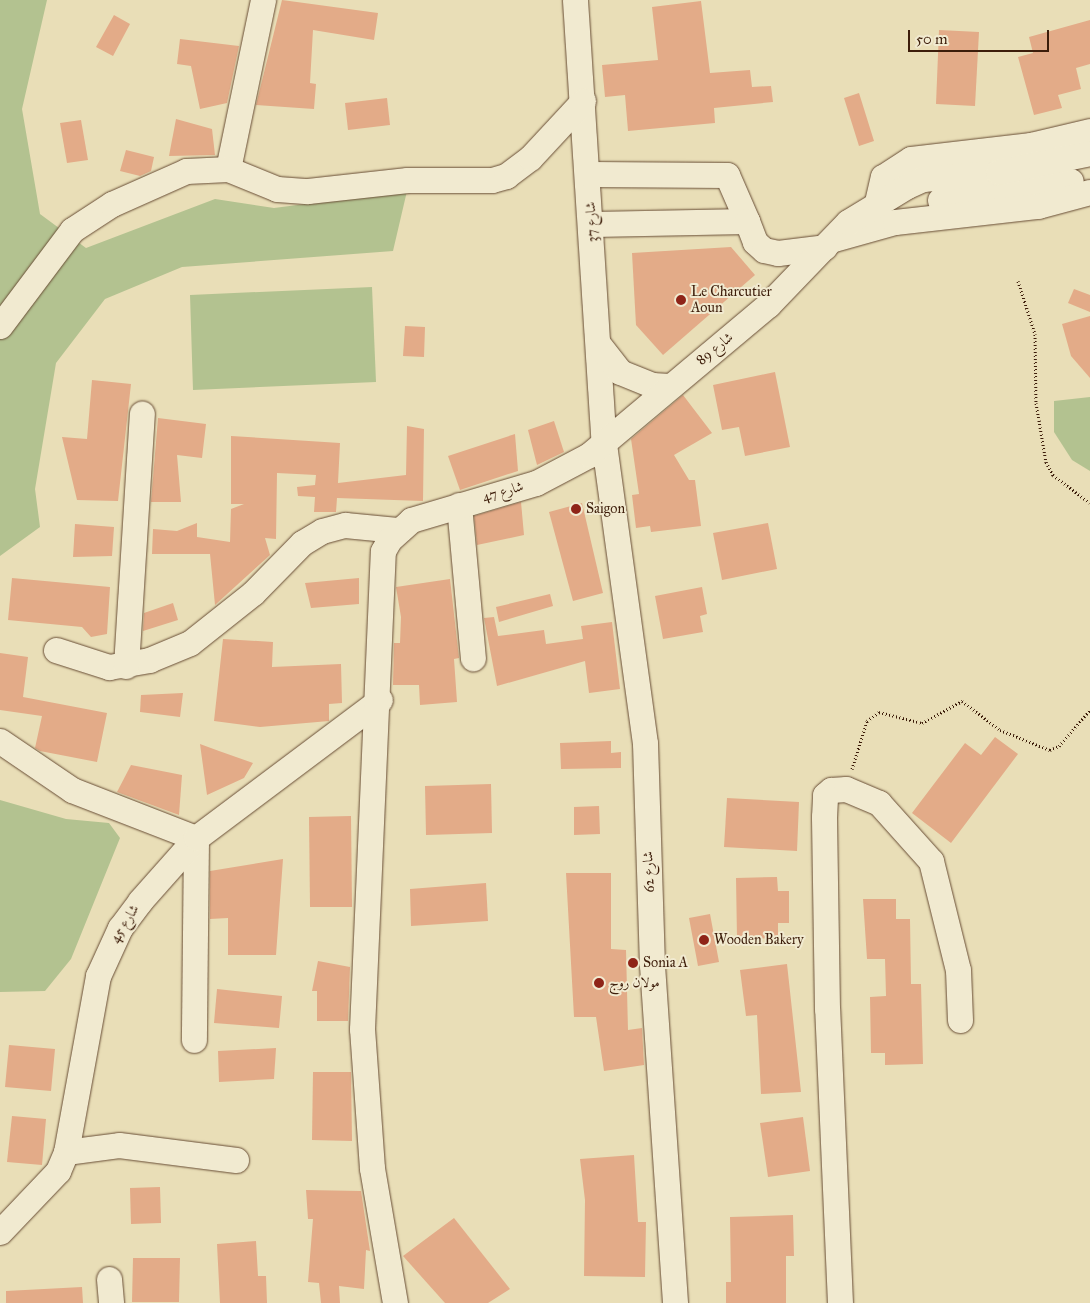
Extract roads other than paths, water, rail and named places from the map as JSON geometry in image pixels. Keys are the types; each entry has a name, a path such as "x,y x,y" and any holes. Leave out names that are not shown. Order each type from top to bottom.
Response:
{"street":[{"path":"228,169 263,0"},
{"name":"شارع 37","path":"575,0 593,224 604,444"},
{"path":"0,326 72,230 112,204 186,171 228,169 277,189 308,191 407,180 492,180 506,176 530,158 583,101"},
{"path":"1090,131 1031,145 911,159 883,177 885,200 1007,170 1090,153"},
{"path":"589,174 727,175 754,242 764,250 778,253 828,244 895,222 1021,208 1090,192"},
{"path":"944,187 1004,194 1090,176"},
{"name":"شارع 89","path":"604,444 669,386 768,305 828,244 885,200"},
{"path":"593,224 747,221"},
{"path":"599,345 620,372 652,385 669,386"},
{"path":"126,666 142,414"},
{"name":"شارع 47","path":"397,530 411,520 559,474 604,444"},
{"name":"شارع 62","path":"604,444 645,743 652,965 674,1303"},
{"path":"459,505 473,658"},
{"path":"56,650 92,665 126,666 190,643 253,593 302,543 322,531 345,525 397,530 383,551 380,700 362,1029 372,1168 395,1303"},
{"name":"شارع 45","path":"0,1232 48,1186 66,1152 98,976 120,928 140,901 196,838 380,700"},
{"path":"0,740 72,790 196,838 194,1040"},
{"path":"840,1303 827,1009 824,817 825,795 831,790 846,789 879,802 931,861 958,970 960,1020"},
{"path":"66,1152 119,1146 236,1160"}],"place":[{"name":"Le Charcutier Aoun","path":"681,300"},
{"name":"Saigon","path":"576,509"},
{"name":"Wooden Bakery","path":"704,940"},
{"name":"Sonia A","path":"633,963"},
{"name":"مولان روج","path":"599,983"}]}
